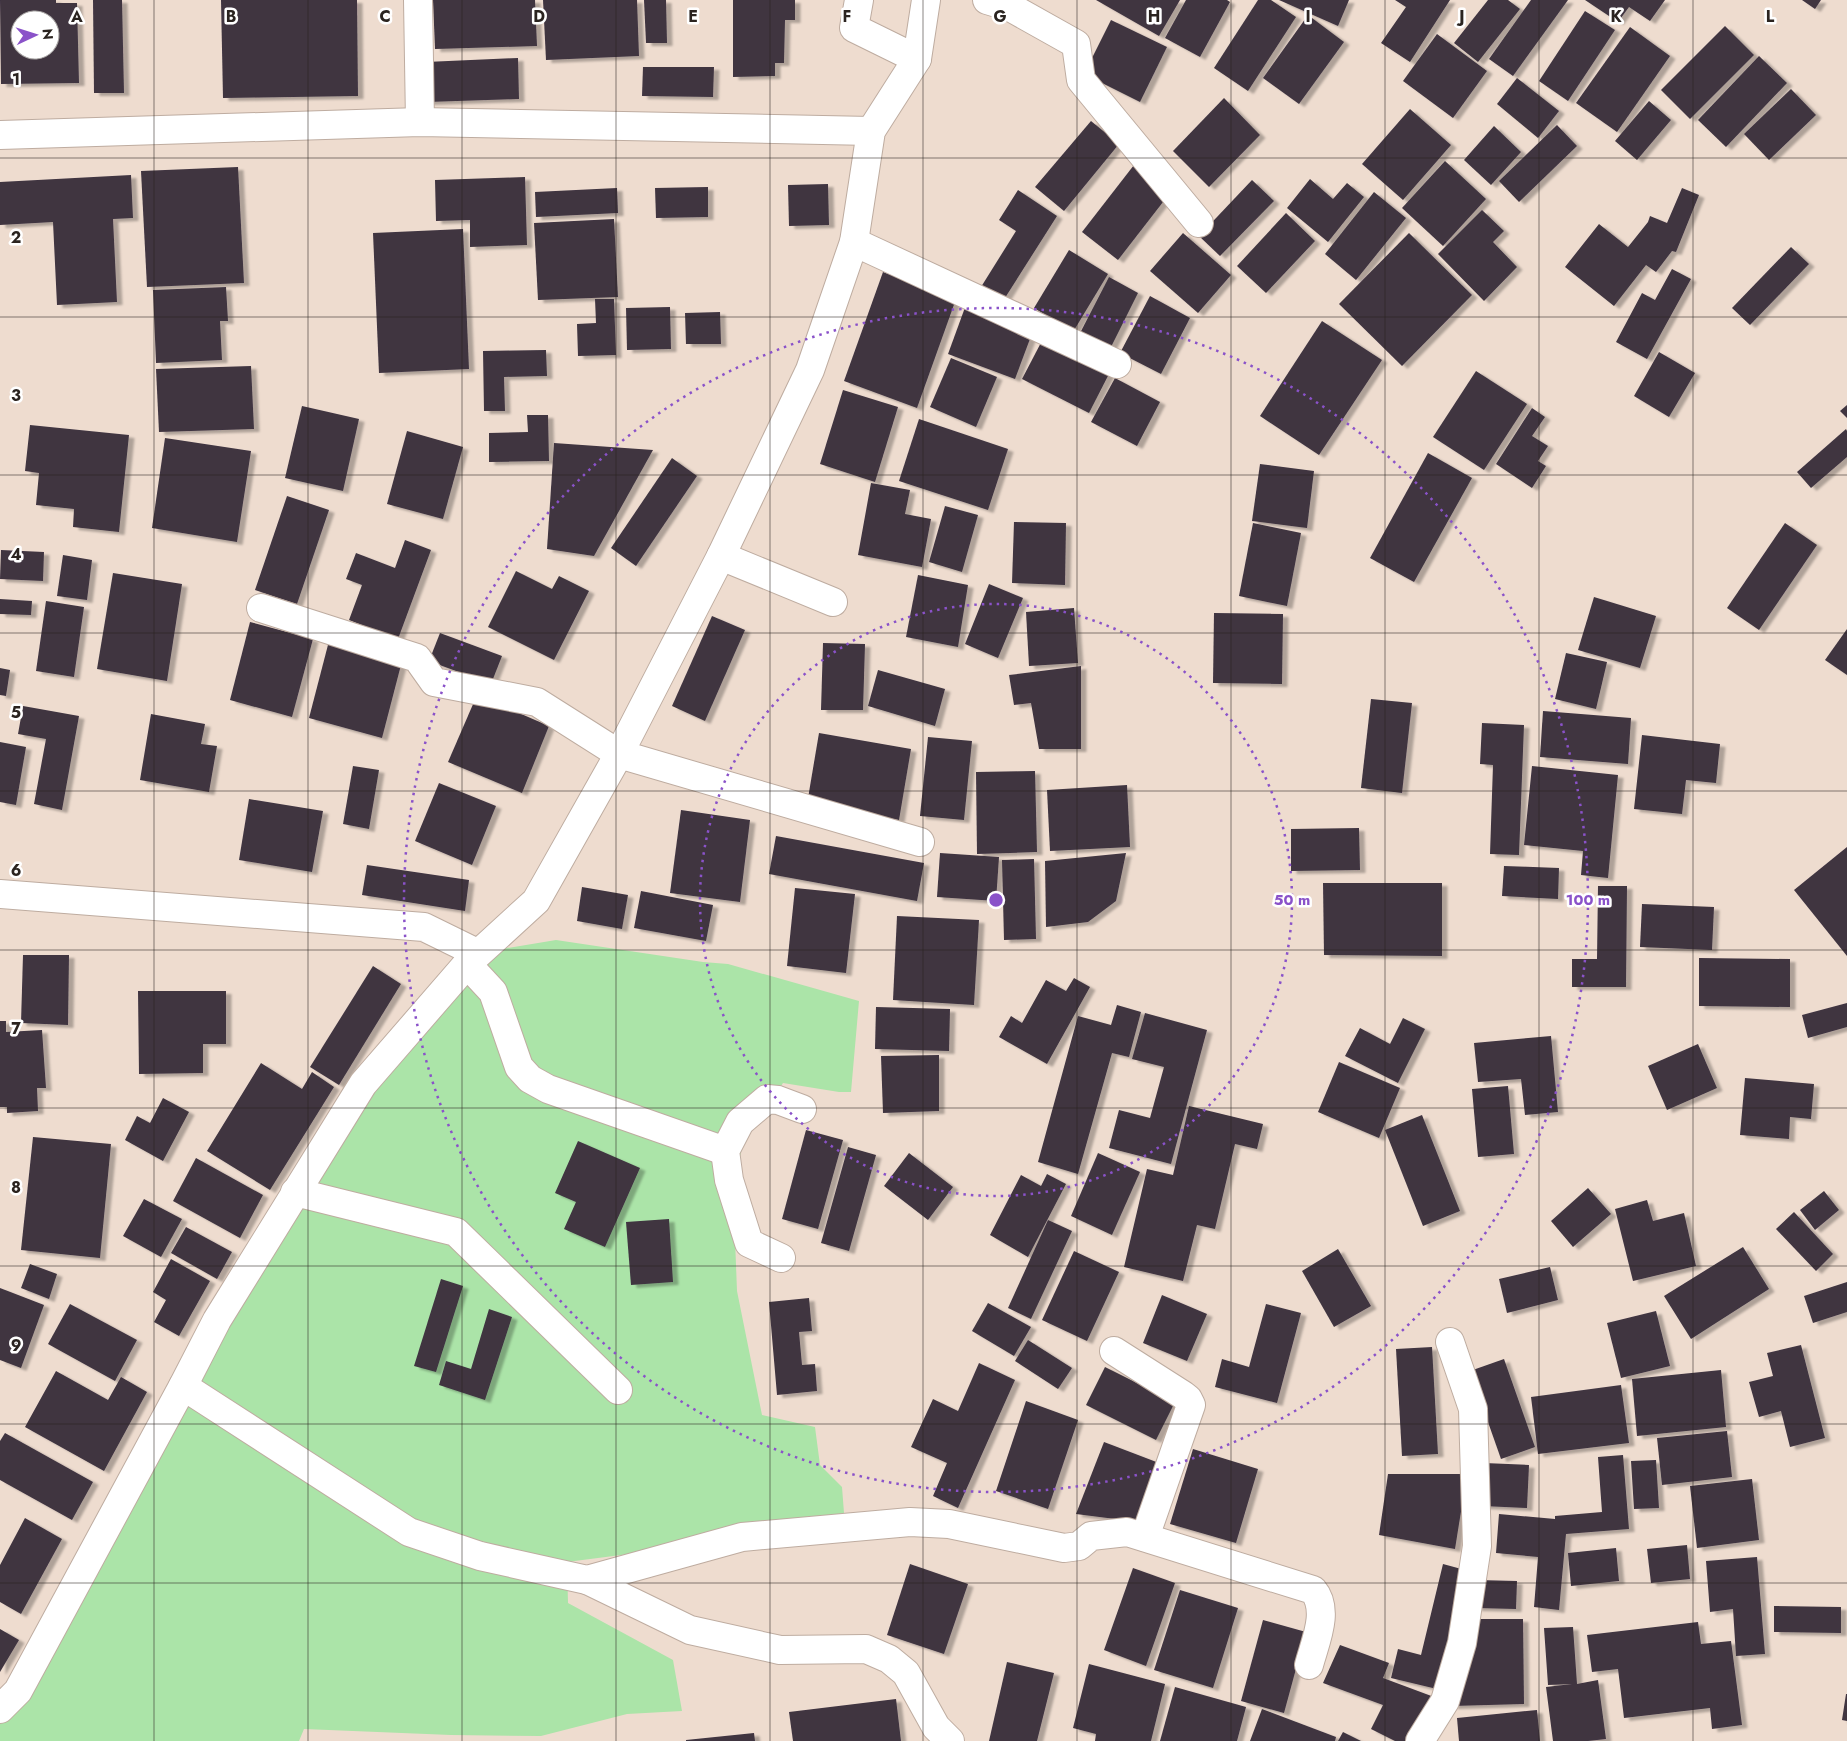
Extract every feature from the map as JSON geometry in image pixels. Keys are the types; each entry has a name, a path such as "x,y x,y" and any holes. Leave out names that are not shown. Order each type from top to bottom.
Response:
{"street":[{"path":"418,0 420,122"},
{"path":"859,0 854,28 917,59"},
{"path":"0,1709 18,1691 217,1320 363,1084 472,959 536,901 619,754 721,556 810,370 854,242 872,131 917,59 926,0"},
{"path":"987,0 1010,7 1076,44 1081,80 1199,223"},
{"path":"0,135 420,122 872,131"},
{"path":"854,242 1117,364"},
{"path":"721,556 833,602"},
{"path":"261,608 417,658 434,682 537,702 619,754 920,842"},
{"path":"0,894 424,927 472,959 493,992 519,1067 530,1080 548,1089 725,1151"},
{"path":"781,1258 749,1243 729,1180 725,1151 740,1122 767,1099 778,1100 802,1109"},
{"path":"295,1192 456,1232 618,1390"},
{"path":"1420,1741 1445,1702 1462,1642 1477,1546 1473,1409 1450,1342"},
{"path":"1114,1351 1188,1399 1191,1405 1145,1537"},
{"path":"183,1386 410,1532 480,1556 587,1580 690,1630 780,1650 866,1649 889,1659 906,1673 936,1727 950,1741"},
{"path":"587,1580 742,1538 910,1522 949,1524 1064,1548 1079,1546 1091,1536 1127,1532 1313,1590 1320,1597 1322,1615 1310,1665"}],"green space":[{"path":"556,940 728,964 859,1001 851,1092 839,1092 783,1083 743,1144 733,1186 737,1291 762,1415 815,1427 820,1465 842,1487 845,1526 567,1562 568,1603 673,1660 682,1711 627,1714 541,1736 451,1735 304,1729 299,1741 0,1741 0,1709 295,1192 477,953"}],"building":[{"path":"0,0 56,0 56,3 77,3 79,83 1,84"},
{"path":"93,0 122,0 124,93 94,93"},
{"path":"221,0 357,0 358,96 223,98"},
{"path":"433,0 535,0 537,46 435,49"},
{"path":"543,0 637,0 639,56 546,60"},
{"path":"644,0 666,0 667,43 646,43"},
{"path":"733,0 795,0 795,20 785,20 784,63 775,63 775,76 733,77"},
{"path":"1096,0 1180,0 1159,36"},
{"path":"1186,0 1227,0 1230,2 1200,57 1165,38"},
{"path":"1258,0 1271,0 1296,17 1248,91 1214,68"},
{"path":"1279,0 1349,0 1338,26"},
{"path":"1395,0 1450,0 1410,62 1381,43 1406,7"},
{"path":"1488,0 1508,0 1520,9 1478,62 1454,43"},
{"path":"1531,0 1568,0 1513,76 1489,59"},
{"path":"1585,0 1665,0 1650,21 1629,7 1618,22"},
{"path":"1802,0 1821,0 1815,9"},
{"path":"1585,11 1615,30 1568,101 1539,81"},
{"path":"1308,15 1344,42 1299,104 1263,78"},
{"path":"1111,20 1167,47 1140,102 1084,74"},
{"path":"1725,26 1754,55 1690,119 1661,90"},
{"path":"1630,27 1670,56 1617,132 1576,103"},
{"path":"1437,34 1487,71 1453,118 1403,81"},
{"path":"1759,56 1787,83 1726,147 1698,120"},
{"path":"518,58 519,99 427,102 426,62"},
{"path":"643,67 714,67 713,97 642,96"},
{"path":"1517,78 1559,111 1538,138 1497,104"},
{"path":"1791,89 1816,115 1769,160 1744,134"},
{"path":"1224,98 1260,135 1209,187 1173,151"},
{"path":"1649,101 1671,120 1637,160 1615,141"},
{"path":"1410,109 1451,145 1403,200 1362,164"},
{"path":"1091,121 1119,144 1064,211 1035,187"},
{"path":"1557,125 1577,146 1519,202 1499,181"},
{"path":"1494,126 1521,152 1491,185 1464,160"},
{"path":"1445,161 1486,199 1443,246 1402,208"},
{"path":"1134,165 1170,193 1118,260 1082,232"},
{"path":"238,167 244,283 147,287 141,171"},
{"path":"131,175 133,218 113,219 117,302 57,305 53,222 0,225 0,182"},
{"path":"525,177 527,245 470,247 470,220 436,221 435,180"},
{"path":"1310,179 1333,199 1347,183 1364,197 1328,242 1287,208"},
{"path":"1252,180 1274,201 1220,256 1199,236"},
{"path":"828,184 829,225 789,226 788,185"},
{"path":"708,187 708,217 656,218 655,188"},
{"path":"617,188 618,213 536,217 535,192"},
{"path":"1682,188 1699,195 1676,252 1672,251 1656,272 1646,265 1614,306 1565,267 1599,224 1628,247 1648,222 1650,216 1667,223"},
{"path":"1018,190 1057,216 1003,301 981,287 1016,231 999,220"},
{"path":"1374,192 1406,218 1356,280 1325,254"},
{"path":"1482,210 1504,231 1493,242 1517,267 1484,301 1438,254"},
{"path":"1286,213 1315,241 1266,293 1237,266"},
{"path":"614,219 618,297 538,300 534,223"},
{"path":"463,229 469,369 379,373 373,233"},
{"path":"1183,233 1231,275 1198,313 1150,271"},
{"path":"1409,233 1472,295 1402,366 1339,304"},
{"path":"1791,247 1809,264 1750,325 1732,308"},
{"path":"1069,250 1108,274 1073,332 1034,308"},
{"path":"1672,269 1691,279 1647,359 1616,342 1642,293 1655,300"},
{"path":"883,272 956,299 917,408 844,381"},
{"path":"1109,277 1138,293 1108,353 1078,337"},
{"path":"226,287 228,321 220,321 222,360 156,363 153,290"},
{"path":"1150,296 1190,318 1161,374 1120,353"},
{"path":"595,299 614,299 616,355 578,356 577,324 596,323"},
{"path":"967,302 1034,328 1015,379 948,354"},
{"path":"670,307 671,349 627,350 626,308"},
{"path":"720,312 721,344 686,344 685,313"},
{"path":"1322,321 1382,360 1319,455 1260,416"},
{"path":"1045,335 1111,370 1089,413 1022,379"},
{"path":"546,350 547,376 504,377 505,411 484,411 483,351"},
{"path":"1659,352 1695,373 1669,417 1634,396"},
{"path":"951,358 997,377 976,427 930,407"},
{"path":"251,366 254,429 159,432 156,369"},
{"path":"1476,371 1527,404 1484,470 1433,437"},
{"path":"1115,378 1160,402 1137,446 1091,422"},
{"path":"843,390 898,407 875,482 820,464"},
{"path":"1847,405 1847,418 1840,411"},
{"path":"302,406 359,419 343,491 285,478"},
{"path":"1532,408 1545,417 1532,436 1548,446 1538,461 1546,466 1532,488 1496,464"},
{"path":"527,415 548,415 549,461 489,462 489,433 528,432"},
{"path":"919,419 1008,449 988,510 899,481"},
{"path":"30,425 129,435 119,532 73,527 74,509 36,505 39,473 25,471"},
{"path":"1846,429 1847,457 1811,488 1797,472"},
{"path":"407,431 463,447 443,519 387,504"},
{"path":"165,438 251,451 237,542 152,528"},
{"path":"554,443 653,450 594,556 547,549"},
{"path":"1428,453 1472,478 1414,582 1370,558"},
{"path":"672,458 697,476 636,566 611,548"},
{"path":"1260,464 1314,471 1307,528 1252,521"},
{"path":"871,483 910,490 905,514 931,519 922,567 858,555"},
{"path":"287,496 329,510 297,604 255,590"},
{"path":"945,506 978,515 962,572 929,562"},
{"path":"1014,522 1066,523 1065,585 1012,583"},
{"path":"1253,523 1301,533 1287,606 1239,596"},
{"path":"1785,523 1817,545 1759,630 1727,608"},
{"path":"405,540 431,550 398,639 349,620 362,585 346,579 356,553 395,568"},
{"path":"1,550 44,552 43,581 0,579"},
{"path":"63,555 92,560 87,600 57,596"},
{"path":"516,571 552,589 559,576 589,591 554,660 488,627"},
{"path":"113,573 182,584 167,681 97,669"},
{"path":"918,575 968,585 958,647 906,637"},
{"path":"989,584 1023,598 998,658 965,644"},
{"path":"1594,597 1656,616 1640,668 1578,650"},
{"path":"0,599 32,601 31,615 0,614"},
{"path":"46,601 84,607 74,677 36,671"},
{"path":"1074,608 1078,663 1029,666 1026,612"},
{"path":"1214,613 1283,614 1282,684 1213,683"},
{"path":"712,616 745,630 705,721 672,706"},
{"path":"250,622 313,639 292,717 230,700"},
{"path":"1847,629 1847,675 1825,660"},
{"path":"440,633 502,656 491,684 429,661"},
{"path":"329,641 402,661 382,738 309,718"},
{"path":"823,643 865,644 863,710 821,710"},
{"path":"1566,653 1607,662 1596,709 1555,699"},
{"path":"1081,666 1081,749 1039,749 1031,703 1014,705 1009,675"},
{"path":"0,668 10,670 6,696 0,695"},
{"path":"878,670 945,689 935,726 868,706"},
{"path":"477,695 549,726 522,793 448,762"},
{"path":"1371,699 1412,703 1402,793 1361,788"},
{"path":"23,706 79,716 62,810 34,804 46,739 18,734"},
{"path":"1543,711 1631,718 1628,764 1540,757"},
{"path":"151,714 205,724 201,744 217,746 209,792 140,780"},
{"path":"1482,723 1524,725 1519,855 1490,854 1493,765 1480,764"},
{"path":"819,733 911,749 899,820 807,804"},
{"path":"1642,735 1720,744 1716,783 1686,780 1682,814 1634,809"},
{"path":"928,737 972,741 964,820 920,816"},
{"path":"0,742 26,747 16,805 0,802"},
{"path":"353,766 379,770 369,829 343,824"},
{"path":"1532,766 1618,775 1608,878 1581,875 1583,851 1524,845"},
{"path":"1035,771 1037,852 977,854 976,772"},
{"path":"439,783 496,806 472,865 415,841"},
{"path":"1127,785 1130,847 1050,851 1047,790"},
{"path":"249,799 323,811 312,872 239,860"},
{"path":"681,810 750,820 740,902 670,893"},
{"path":"1359,828 1360,870 1291,871 1291,829"},
{"path":"776,836 924,863 917,901 769,874"},
{"path":"1847,847 1847,956 1794,890"},
{"path":"940,853 999,857 996,901 937,897"},
{"path":"1126,853 1116,901 1088,922 1046,927 1045,861"},
{"path":"1034,859 1036,939 1004,940 1002,860"},
{"path":"367,865 469,880 465,911 362,895"},
{"path":"1504,866 1559,868 1558,899 1502,896"},
{"path":"1323,883 1442,883 1442,956 1324,955"},
{"path":"1598,886 1627,886 1626,987 1572,987 1572,959 1597,959"},
{"path":"582,887 628,895 622,929 577,921"},
{"path":"795,888 855,894 846,973 787,966"},
{"path":"641,891 713,905 706,941 634,928"},
{"path":"1642,904 1714,907 1712,950 1640,947"},
{"path":"897,916 979,920 974,1005 893,1000"},
{"path":"23,955 69,955 68,1025 21,1023"},
{"path":"1699,958 1790,959 1790,1007 1699,1006"},
{"path":"373,966 401,984 339,1085 310,1067"},
{"path":"1074,978 1090,987 1047,1064 999,1037 1011,1016 1022,1023 1046,980 1066,991"},
{"path":"138,991 226,991 226,1044 203,1044 203,1073 139,1074"},
{"path":"1847,1003 1847,1027 1808,1038 1802,1015"},
{"path":"1117,1005 1141,1012 1129,1057 1112,1053 1078,1174 1038,1162 1078,1016 1111,1025"},
{"path":"876,1007 950,1009 949,1051 875,1049"},
{"path":"1145,1013 1207,1030 1171,1164 1109,1148 1119,1110 1150,1118 1164,1067 1132,1059"},
{"path":"1403,1018 1425,1029 1398,1083 1345,1056 1360,1028 1390,1044"},
{"path":"0,1021 6,1021 6,1032 42,1030 46,1088 37,1088 38,1111 7,1113 7,1107 0,1107"},
{"path":"1551,1036 1558,1112 1525,1115 1521,1079 1478,1082 1474,1043"},
{"path":"1698,1044 1717,1088 1667,1110 1648,1066"},
{"path":"939,1055 939,1111 883,1113 881,1056"},
{"path":"1339,1062 1400,1088 1379,1138 1318,1112"},
{"path":"261,1063 302,1089 312,1072 334,1087 270,1190 207,1151"},
{"path":"1745,1078 1814,1084 1811,1119 1790,1117 1789,1139 1740,1135"},
{"path":"1508,1086 1514,1154 1478,1157 1472,1089"},
{"path":"163,1098 189,1112 163,1161 125,1140 137,1116 150,1123"},
{"path":"1189,1106 1263,1124 1257,1149 1235,1144 1215,1229 1197,1225 1183,1281 1124,1267 1147,1169 1173,1175"},
{"path":"1422,1115 1460,1211 1423,1226 1385,1130"},
{"path":"806,1130 843,1140 818,1229 782,1219"},
{"path":"33,1137 111,1144 100,1258 21,1250"},
{"path":"578,1141 640,1168 605,1247 564,1229 576,1202 555,1193"},
{"path":"848,1147 876,1155 849,1251 821,1243"},
{"path":"909,1153 953,1187 928,1220 884,1186"},
{"path":"1098,1153 1140,1172 1112,1235 1071,1216"},
{"path":"196,1158 263,1195 240,1238 173,1201"},
{"path":"1047,1174 1066,1184 1028,1257 990,1235 1021,1175 1041,1186"},
{"path":"1588,1188 1611,1214 1573,1247 1551,1221"},
{"path":"1824,1191 1839,1210 1815,1230 1800,1210"},
{"path":"144,1199 182,1219 161,1257 123,1236"},
{"path":"1647,1200 1653,1221 1684,1213 1696,1266 1633,1281 1615,1209"},
{"path":"1794,1212 1833,1254 1816,1271 1776,1229"},
{"path":"669,1219 673,1282 631,1285 626,1222"},
{"path":"1048,1220 1072,1231 1031,1319 1008,1308"},
{"path":"186,1227 232,1252 217,1279 171,1253"},
{"path":"1743,1247 1769,1289 1691,1339 1664,1296"},
{"path":"1338,1249 1371,1306 1334,1327 1302,1271"},
{"path":"1074,1251 1119,1272 1087,1341 1042,1320"},
{"path":"171,1259 210,1281 179,1336 154,1322 166,1300 153,1292"},
{"path":"30,1264 57,1274 49,1299 21,1288"},
{"path":"1550,1267 1558,1300 1507,1313 1499,1279"},
{"path":"441,1279 463,1286 436,1372 414,1366"},
{"path":"1847,1282 1847,1312 1813,1323 1804,1296"},
{"path":"0,1288 44,1305 21,1368 0,1360"},
{"path":"1162,1295 1207,1314 1187,1361 1143,1343"},
{"path":"809,1298 812,1331 799,1332 802,1365 815,1364 817,1391 777,1395 769,1302"},
{"path":"988,1303 1031,1327 1014,1356 972,1331"},
{"path":"70,1304 137,1340 115,1381 48,1344"},
{"path":"1266,1304 1301,1313 1277,1403 1215,1387 1222,1359 1249,1367"},
{"path":"489,1309 512,1317 485,1400 439,1385 446,1361 471,1369"},
{"path":"1656,1311 1670,1366 1621,1378 1607,1323"},
{"path":"1028,1340 1072,1368 1058,1389 1015,1361"},
{"path":"1801,1345 1825,1438 1790,1447 1781,1411 1759,1417 1749,1382 1773,1376 1767,1353"},
{"path":"1432,1347 1438,1454 1402,1456 1396,1349"},
{"path":"1504,1359 1535,1447 1501,1459 1470,1371"},
{"path":"979,1363 1015,1380 958,1508 933,1496 947,1463 911,1447 933,1399 958,1411"},
{"path":"1105,1367 1175,1402 1156,1440 1086,1405"},
{"path":"1721,1370 1726,1427 1637,1436 1632,1379"},
{"path":"56,1371 108,1400 121,1377 147,1392 104,1471 25,1427"},
{"path":"1621,1385 1629,1443 1538,1454 1531,1397"},
{"path":"1026,1401 1078,1420 1048,1509 996,1491"},
{"path":"1727,1431 1732,1477 1662,1485 1657,1438"},
{"path":"5,1433 93,1482 72,1520 0,1480 0,1441"},
{"path":"1104,1442 1159,1463 1139,1522 1076,1514"},
{"path":"1193,1449 1258,1469 1236,1543 1170,1524"},
{"path":"1623,1455 1629,1529 1566,1534 1559,1610 1534,1607 1538,1557 1496,1553 1499,1514 1555,1519 1555,1516 1602,1512 1598,1457"},
{"path":"1656,1460 1659,1508 1634,1509 1631,1461"},
{"path":"1484,1463 1529,1465 1527,1508 1483,1506"},
{"path":"1388,1474 1467,1474 1455,1549 1379,1535"},
{"path":"1752,1479 1759,1540 1697,1548 1690,1486"},
{"path":"25,1518 62,1539 21,1614 0,1602 0,1565"},
{"path":"1687,1545 1690,1579 1651,1583 1647,1549"},
{"path":"1616,1548 1619,1581 1571,1586 1568,1553"},
{"path":"1757,1557 1765,1654 1736,1656 1733,1609 1710,1612 1706,1561"},
{"path":"910,1564 968,1584 944,1654 887,1635"},
{"path":"1443,1564 1465,1570 1437,1689 1391,1678 1398,1649 1421,1655"},
{"path":"1133,1568 1175,1583 1146,1666 1104,1650"},
{"path":"1477,1580 1517,1581 1516,1609 1476,1608"},
{"path":"1180,1590 1238,1608 1213,1688 1154,1670"},
{"path":"1774,1606 1841,1607 1841,1633 1774,1632"},
{"path":"1472,1619 1523,1619 1524,1704 1452,1706"},
{"path":"1263,1620 1306,1632 1284,1713 1241,1701"},
{"path":"1698,1622 1701,1644 1731,1641 1742,1725 1712,1729 1710,1708 1624,1718 1618,1669 1592,1672 1587,1635"},
{"path":"1573,1627 1577,1684 1598,1680 1606,1739 1553,1741 1546,1687 1572,1684 1548,1685 1544,1628"},
{"path":"0,1629 19,1640 0,1672"},
{"path":"1340,1645 1389,1663 1383,1678 1434,1697 1413,1741 1395,1741 1371,1729 1383,1705 1323,1683"},
{"path":"1007,1662 1054,1673 1037,1741 989,1741"},
{"path":"1089,1664 1165,1684 1151,1741 1095,1741 1096,1734 1073,1728"},
{"path":"1175,1687 1246,1707 1237,1741 1160,1741"},
{"path":"1847,1694 1847,1721 1842,1720"},
{"path":"896,1699 901,1741 793,1741 789,1712"},
{"path":"1262,1709 1336,1737 1335,1741 1250,1741"},
{"path":"1537,1710 1540,1741 1459,1741 1457,1718"},
{"path":"1343,1732 1361,1741 1338,1741"},
{"path":"754,1733 755,1741 686,1741 686,1740"}]}
